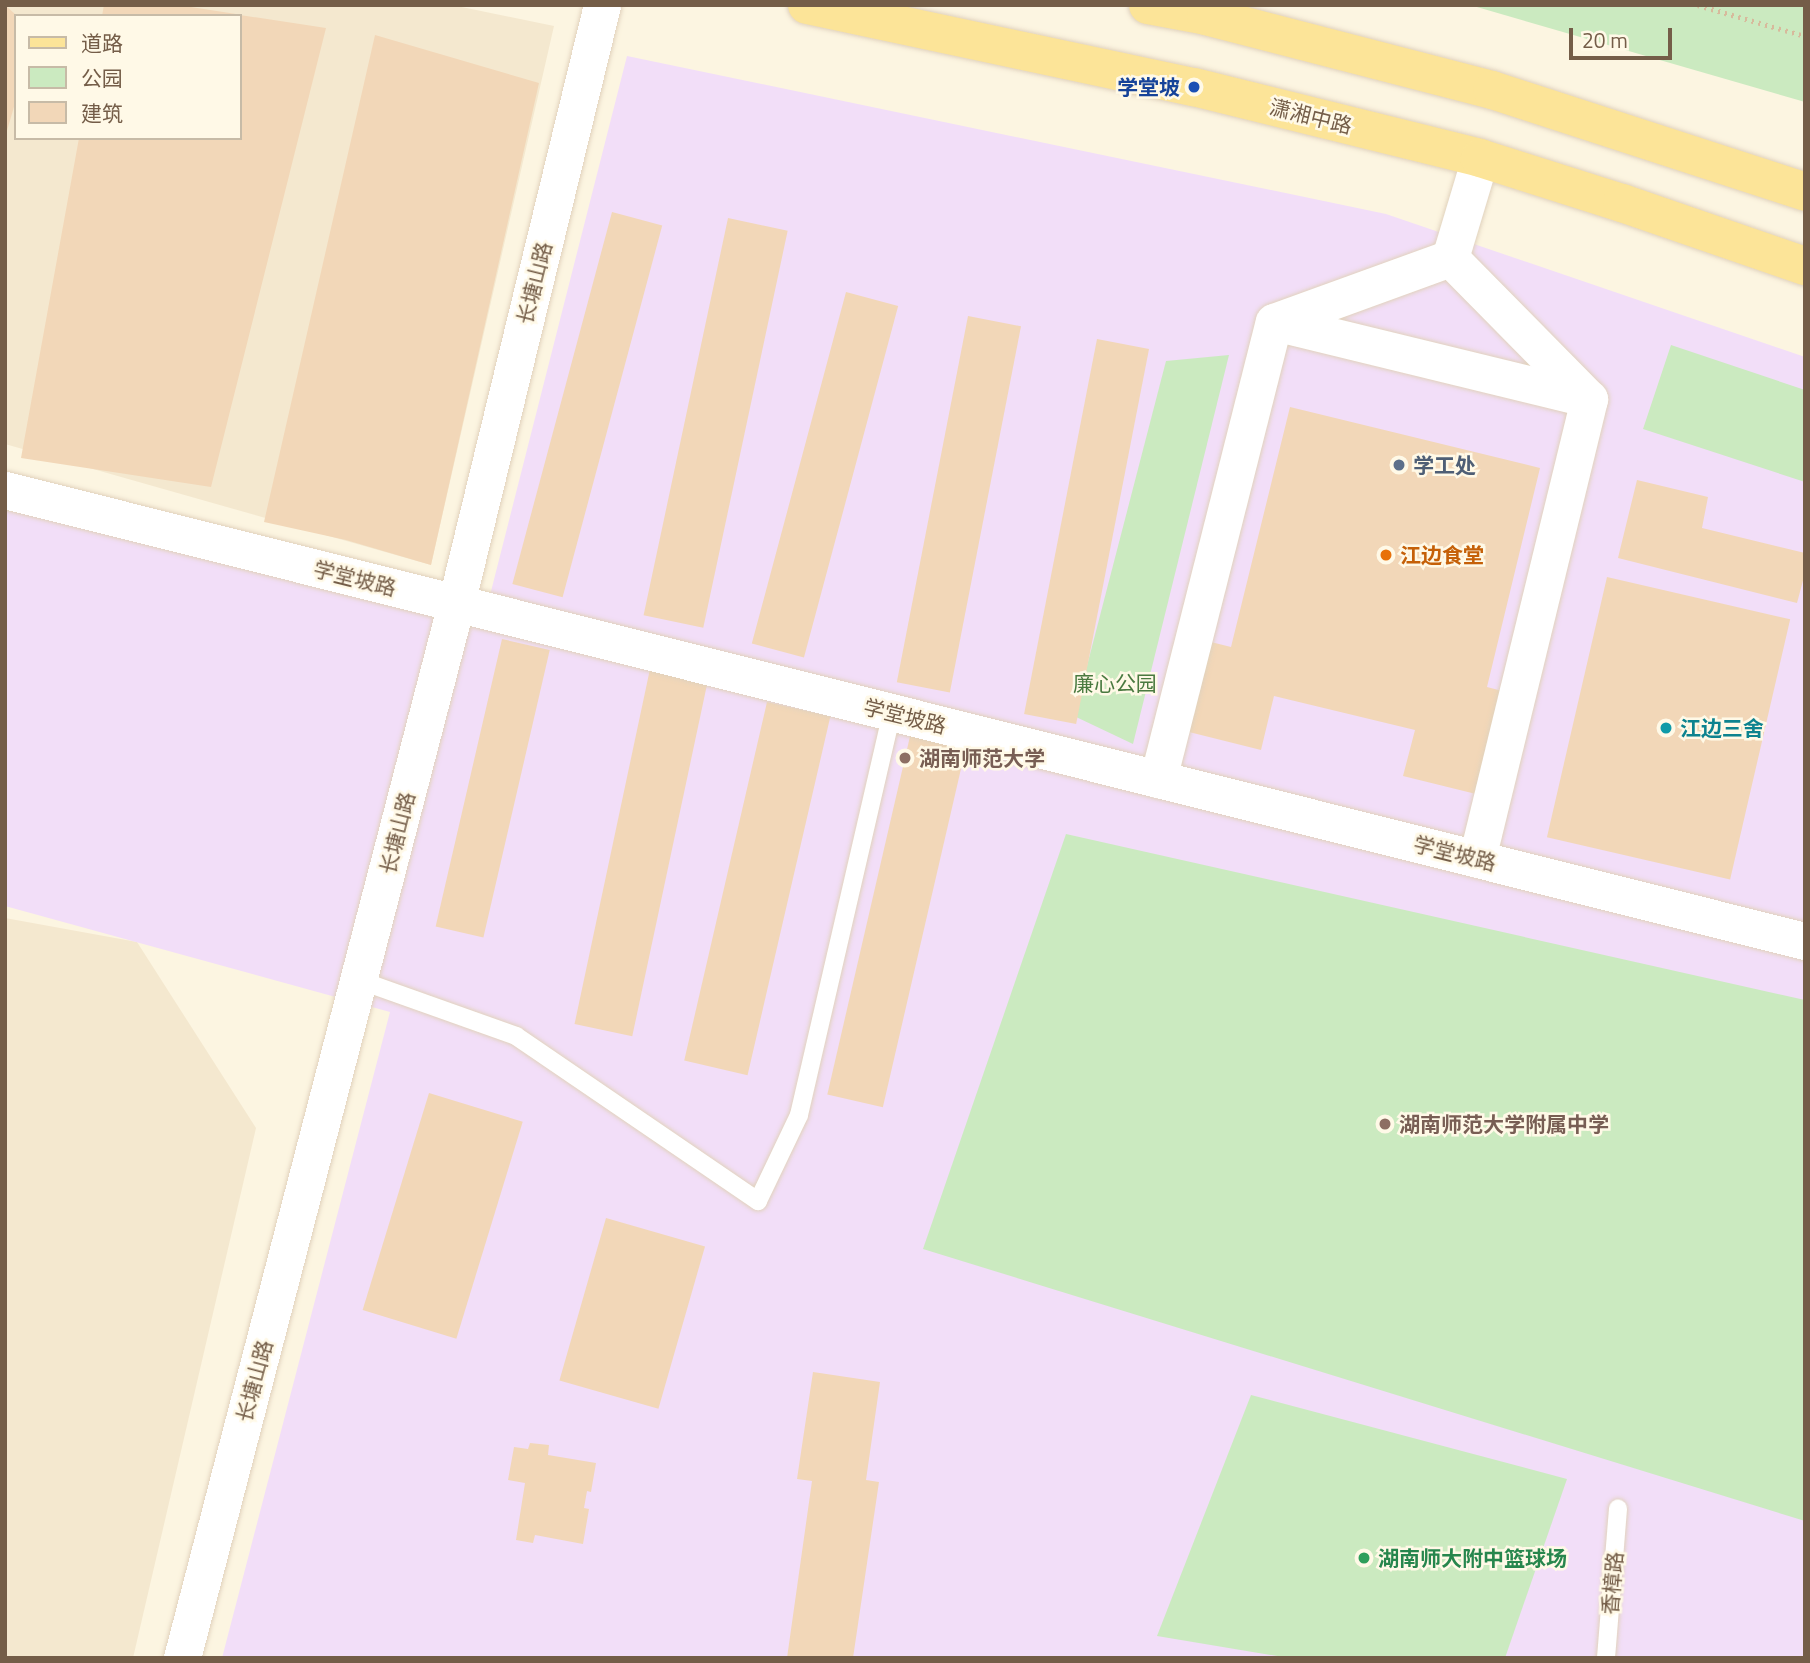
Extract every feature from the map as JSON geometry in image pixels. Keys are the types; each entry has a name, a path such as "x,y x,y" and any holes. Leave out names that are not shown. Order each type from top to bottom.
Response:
{"main road":[{"name":"潇湘中路","path":"807,5 1194,87 1480,158 1805,266"},
{"path":"1148,5 1206,16 1492,90 1805,192"}],"street":[{"name":"长塘山路","path":"181,1658 456,604 602,5"},
{"path":"1450,258 1480,158"},
{"path":"1274,322 1450,258"},
{"path":"1450,258 1589,399"},
{"path":"1274,322 1589,399"},
{"path":"1157,779 1274,322"},
{"path":"1477,859 1589,399"},
{"name":"学堂坡路","path":"5,490 1805,941"}],"lane":[{"path":"359,980 516,1036 758,1201 799,1115 892,712"},
{"name":"香樟路","path":"1606,1658 1618,1508"}],"path":[{"path":"1698,5 1805,36"}],"shaded area":[{"path":"5,5 452,5 554,26 431,565 5,444"},
{"name":"湖南师范大学","path":"627,56 1386,214 1805,357 1805,1658 222,1658 390,1012 5,906 5,510 486,611"},
{"path":"5,918 137,942 256,1128 133,1658 5,1658"}],"green space":[{"path":"1470,5 1805,5 1805,102"},
{"path":"1671,345 1805,390 1805,482 1643,429"},
{"name":"廉心公园","path":"1229,355 1133,744 1074,716 1166,361"},
{"path":"1066,834 1805,1000 1805,1521 923,1249"},
{"name":"湖南师大附中篮球场","path":"1251,1395 1567,1479 1505,1658 1289,1658 1157,1636"}],"building":[{"path":"5,5 15,14 14,107 6,134"},
{"path":"104,5 178,5 236,14 102,14"},
{"path":"242,15 326,28 211,487 21,458 79,140 242,140"},
{"path":"375,35 539,83 431,565 346,540 264,522"},
{"path":"612,212 662,225 563,597 512,584"},
{"path":"728,218 788,231 703,628 644,615"},
{"path":"846,292 898,306 804,658 752,644"},
{"path":"968,316 1021,326 950,692 897,682"},
{"path":"1097,339 1149,349 1076,724 1024,714"},
{"name":"江边食堂","path":"1290,407 1540,468 1487,687 1506,692 1480,795 1403,776 1415,730 1274,696 1261,750 1189,732 1211,642 1231,647"},
{"path":"1637,480 1708,497 1702,528 1805,553 1805,573 1797,603 1618,558"},
{"name":"江边三舍","path":"1607,577 1790,619 1730,879 1547,837"},
{"path":"502,639 550,650 483,937 436,926"},
{"path":"650,669 708,681 632,1036 575,1024"},
{"path":"767,702 830,717 748,1075 684,1061"},
{"path":"911,732 967,745 883,1107 827,1094"},
{"path":"429,1093 523,1122 456,1339 363,1310"},
{"path":"606,1218 705,1246 658,1409 559,1380"},
{"path":"813,1372 880,1382 866,1480 879,1482 853,1658 787,1658 812,1481 797,1479"},
{"path":"530,1443 549,1445 548,1455 596,1463 591,1492 587,1491 584,1508 589,1509 583,1544 535,1535 533,1543 516,1540 525,1483 508,1480 514,1447 528,1449"}],"place":[{"name":"学堂坡","path":"1194,87"},
{"name":"学工处","path":"1399,465"},
{"name":"江边食堂","path":"1386,555"},
{"name":"江边三舍","path":"1666,728"},
{"name":"湖南师范大学","path":"905,758"},
{"name":"湖南师范大学附属中学","path":"1385,1124"},
{"name":"湖南师大附中篮球场","path":"1364,1558"}]}
